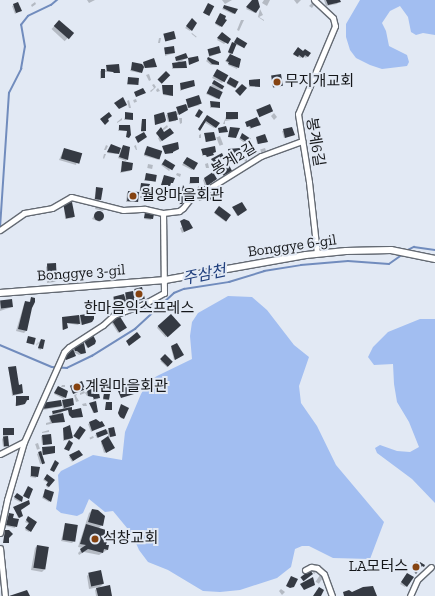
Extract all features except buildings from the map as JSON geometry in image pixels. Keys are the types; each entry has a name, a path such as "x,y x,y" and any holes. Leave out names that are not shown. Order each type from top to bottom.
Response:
{"street":[{"name":"봉계6길","path":"314,0 333,18 335,22 334,29 298,110 318,253"},
{"name":"봉계2길","path":"2,228 24,213 52,208 72,197 118,209 145,210 163,213 181,210 193,195 201,189 208,189 261,156 302,141"},
{"path":"0,533 6,500 24,442 59,362 69,347 103,326 114,315 142,305 163,295 165,289 163,213"},
{"name":"Bonggye 6-gil","path":"164,280 318,253 379,250 400,252 435,259"},
{"name":"Bonggye 3-gil","path":"0,293 164,280"},
{"path":"0,454 24,442"},
{"path":"0,548 5,596"},
{"path":"305,570 311,567 316,568 324,574 332,596"},
{"path":"410,596 417,580 431,567"}],"shaded area":[{"path":"360,0 435,0 435,35 423,33 416,35 411,32 408,17 400,6 390,11 382,23 386,31 389,46 407,55 409,62 407,66 382,69 370,65 356,58 350,50 346,37 346,24"},
{"path":"228,296 252,297 267,310 294,345 309,357 299,386 301,403 317,426 336,465 384,522 370,559 333,558 309,546 302,546 295,549 291,567 277,578 240,590 220,592 203,591 168,570 148,562 139,550 132,534 113,511 105,512 89,499 83,513 77,516 61,513 56,509 59,490 58,475 61,471 93,455 122,460 125,432 141,394 148,382 192,359 190,336 192,322 198,313"},
{"path":"420,319 435,319 435,503 412,479 377,453 375,448 380,445 397,451 410,452 419,447 409,422 397,402 393,364 374,365 368,357 373,347 388,332"}],"waterway":[{"path":"0,228 9,93 21,69 25,47 21,25 28,16 51,5 57,0"},
{"name":"주삼천","path":"406,251 414,247 435,250"},
{"name":"주삼천","path":"0,345 52,367 67,368 92,356 135,329 174,293 184,289 229,282 264,271 301,265 348,261 389,264 402,255"}],"place":[{"name":"무지개교회","path":"277,82"},
{"name":"월앙마을회관","path":"133,196"},
{"name":"한마음익스프레스","path":"139,294"},
{"name":"계원마을회관","path":"77,387"},
{"name":"석창교회","path":"95,539"},
{"name":"LA모터스","path":"416,567"}]}
